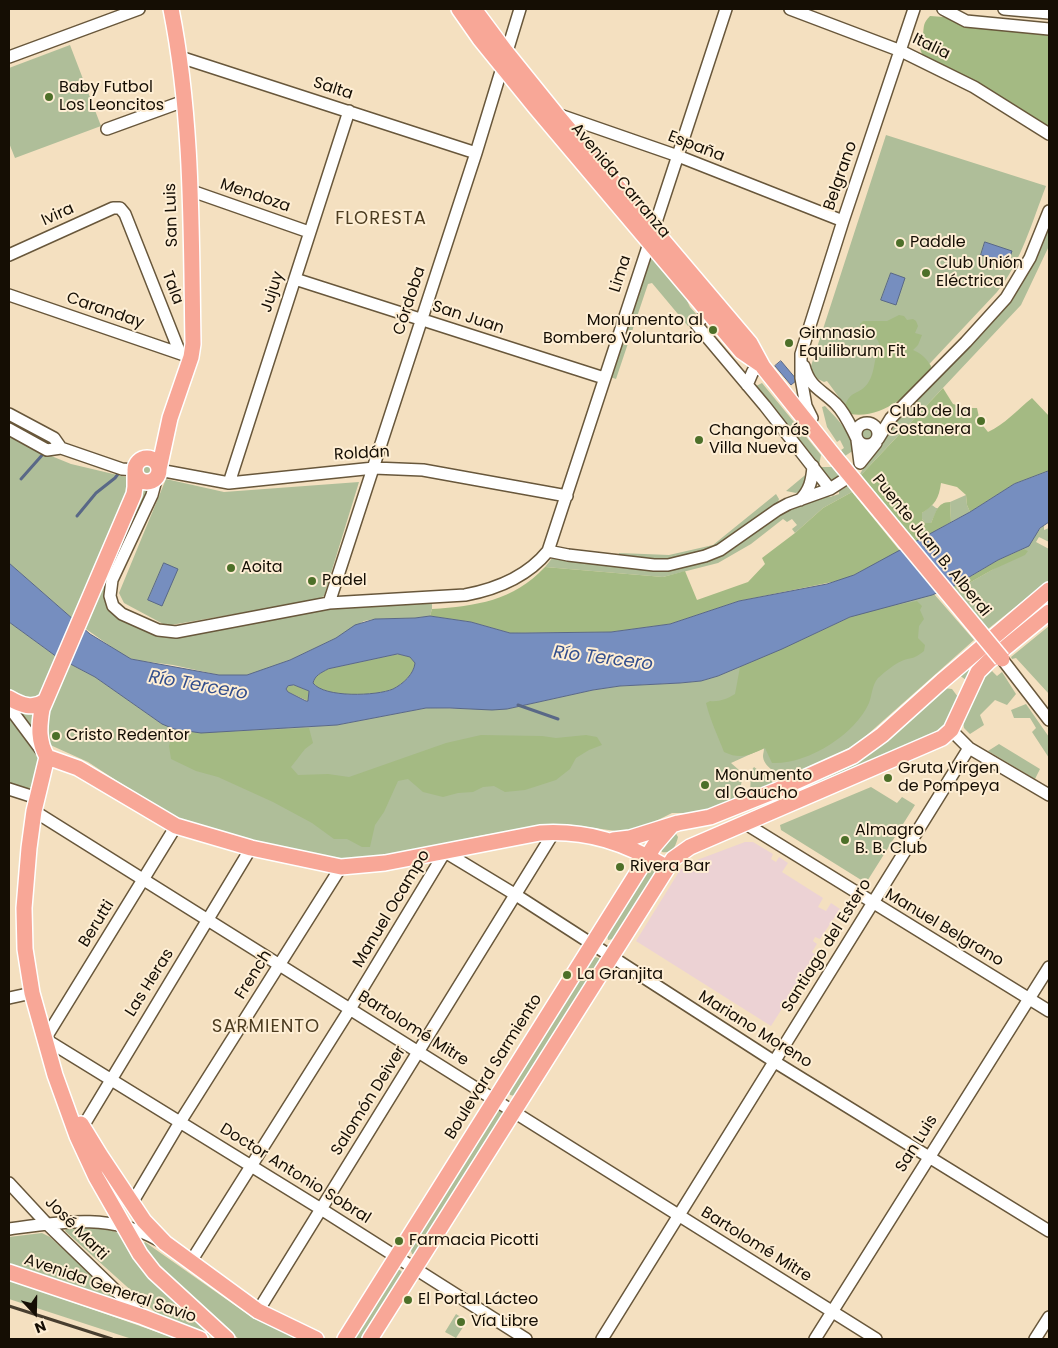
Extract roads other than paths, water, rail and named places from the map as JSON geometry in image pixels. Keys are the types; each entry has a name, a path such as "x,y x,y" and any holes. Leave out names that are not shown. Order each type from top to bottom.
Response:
{"main road":[{"name":"San Luis","path":"156,474 185,355 193,344 190,190 180,57 171,9"},
{"name":"Avenida Carranza","path":"459,9 469,24 556,114 591,155 709,312 741,351 764,367"},
{"name":"Avenida Carranza","path":"474,9 536,108 750,343 764,367 834,456"},
{"name":"San Luis","path":"137,467 170,418"},
{"name":"Puente Juan B. Alberdi","path":"834,456 1002,659"},
{"path":"134,494 137,467 146,458 153,460 158,464 156,474 139,487 134,494 47,696 41,715 39,732 41,745 47,757 35,804 29,848 24,908 25,949 32,993 55,1075 80,1131 96,1176 140,1254 154,1272 227,1339"},
{"path":"137,467 140,480 156,474"},
{"path":"609,840 630,838 677,824 710,817 844,761 882,735 1049,590"},
{"path":"681,852 942,738 951,730 974,679 984,665 1049,612"},
{"path":"942,681 952,681 959,685 963,692 964,701"},
{"path":"9,698 28,706 36,706 47,696"},
{"path":"47,757 78,768 176,826 251,848 341,867 385,863 540,833 554,832 609,840 648,857 666,868"},
{"path":"775,791 783,808"},
{"path":"370,1339 666,868 681,852 686,840 684,828 677,824"},
{"name":"Boulevard Sarmiento","path":"345,1339 660,838 677,824"},
{"path":"80,1131 144,1221 165,1243 258,1311 316,1339"},
{"name":"Avenida General Savio","path":"9,1272 143,1317 200,1339"}],"street":[{"path":"9,58 139,9"},
{"name":"Córdoba","path":"329,603 476,153 520,9"},
{"name":"Lima","path":"548,550 726,9"},
{"name":"Italia","path":"790,9 901,50 974,87 1049,134"},
{"name":"Belgrano","path":"802,354 843,220 914,9"},
{"path":"943,9 966,21 1049,29"},
{"path":"1004,9 1049,13"},
{"name":"Salta","path":"180,57 476,153"},
{"path":"107,129 184,101"},
{"name":"España","path":"536,108 678,156 843,220"},
{"name":"Jujuy","path":"229,483 349,112"},
{"path":"591,155 586,147 585,136 592,130 601,129"},
{"name":"Mendoza","path":"190,190 309,232"},
{"name":"Ivira","path":"9,255 113,208 120,208"},
{"name":"Tala","path":"120,208 125,214 185,355"},
{"path":"868,423 858,428 858,466 891,418 966,342 1006,298 1030,258 1049,212"},
{"name":"San Juan","path":"295,279 604,378"},
{"name":"Caranday","path":"9,295 185,355"},
{"path":"709,312 696,324 830,489"},
{"path":"802,354 804,369 810,383 829,398 846,416 857,439 866,446 877,441"},
{"path":"802,354 800,367 806,406 817,434"},
{"path":"747,385 759,377 764,367"},
{"path":"812,418 811,409 814,400 820,396 829,398"},
{"path":"9,414 54,438 61,448"},
{"path":"846,416 859,423 891,418"},
{"path":"868,423 878,430 877,441"},
{"path":"9,429 48,450 61,448 122,469 137,467"},
{"path":"800,500 806,495 810,486 813,466"},
{"name":"Roldán","path":"156,474 229,483 374,468 423,470 567,496"},
{"path":"156,474 152,495 112,580 110,596 113,606 118,611 152,628 168,632 329,603 465,595 485,591 516,578 532,568 548,550 634,563 668,565 705,556 720,550 777,510 830,489 844,480"},
{"path":"1002,659 1049,718"},
{"path":"9,707 47,757"},
{"path":"951,730 970,748 1047,793"},
{"name":"Santiago del Estero","path":"602,1339 970,748"},
{"name":"Bartolomé Mitre","path":"9,789 35,804 143,880 280,964 876,1339"},
{"name":"Manuel Belgrano","path":"746,824 1049,1011"},
{"name":"Berutti","path":"45,1039 176,826"},
{"name":"Salomón Deiver","path":"258,1311 554,832"},
{"name":"Las Heras","path":"80,1131 251,848"},
{"name":"Mariano Moreno","path":"445,852 516,895 775,1062 1049,1231"},
{"name":"Manuel Ocampo","path":"190,1262 350,1009 445,852"},
{"name":"French","path":"132,1203 180,1122 341,867"},
{"name":"San Luis","path":"815,1339 1049,967"},
{"path":"9,998 32,993"},
{"name":"Doctor Antonio Sobral","path":"45,1039 321,1208 526,1339"},
{"name":"José Marti","path":"9,1183 47,1224 143,1317"},
{"path":"9,1229 47,1224 91,1222 123,1225 149,1234 165,1243"},
{"path":"1036,1339 1049,1317"}],"water":[{"path":"985,242 1012,251 1008,263 981,255"},
{"path":"891,273 905,278 896,305 881,300"},
{"path":"781,361 797,380 791,385 775,366"},
{"name":"Río Tercero","path":"1049,471 1049,522 1040,528 1029,546 998,560 954,586 932,595 850,617 782,649 718,676 701,681 620,686 507,709 426,708 337,725 201,733 174,729 162,724 95,677 57,657 9,622 9,563 90,634 131,659 219,675 247,675 290,660 336,638 355,625 375,619 430,616 471,622 510,633 611,632 670,624 739,601 827,584 854,575 970,512 1014,484","holes":["398,654 410,657 415,663 413,671 401,684 393,689 375,693 351,694 328,691 319,688 313,683 317,676 328,669","294,685 309,691 308,701 288,692 286,689 288,686"]},
{"path":"164,563 178,569 162,606 148,600"}],"waterway":[{"path":"21,479 44,453"},
{"path":"77,516 96,493 118,474"},
{"path":"518,705 558,719"}],"railway":[{"path":"9,1306 112,1339"}],"place":[{"name":"Baby Futbol Los Leoncitos","path":"49,97"},
{"name":"Paddle","path":"900,243"},
{"name":"Club Unión Eléctrica","path":"926,273"},
{"name":"Monumento al Bombero Voluntario","path":"713,330"},
{"name":"Gimnasio Equilibrum Fit","path":"789,343"},
{"name":"Club de la Costanera","path":"981,421"},
{"name":"Changomás Villa Nueva","path":"699,440"},
{"name":"Aoita","path":"231,568"},
{"name":"Padel","path":"312,581"},
{"name":"Cristo Redentor","path":"56,736"},
{"name":"Gruta Virgen de Pompeya","path":"888,778"},
{"name":"Monumento al Gaucho","path":"705,785"},
{"name":"Almagro B. B. Club","path":"845,840"},
{"name":"Rivera Bar","path":"620,867"},
{"name":"La Granjita","path":"567,975"},
{"name":"Farmacia Picotti","path":"399,1241"},
{"name":"El Portal Lácteo","path":"408,1300"},
{"name":"Vía Libre","path":"461,1322"}],"district":[{"name":"FLORESTA","path":"381,219"},
{"name":"SARMIENTO","path":"266,1027"}]}
